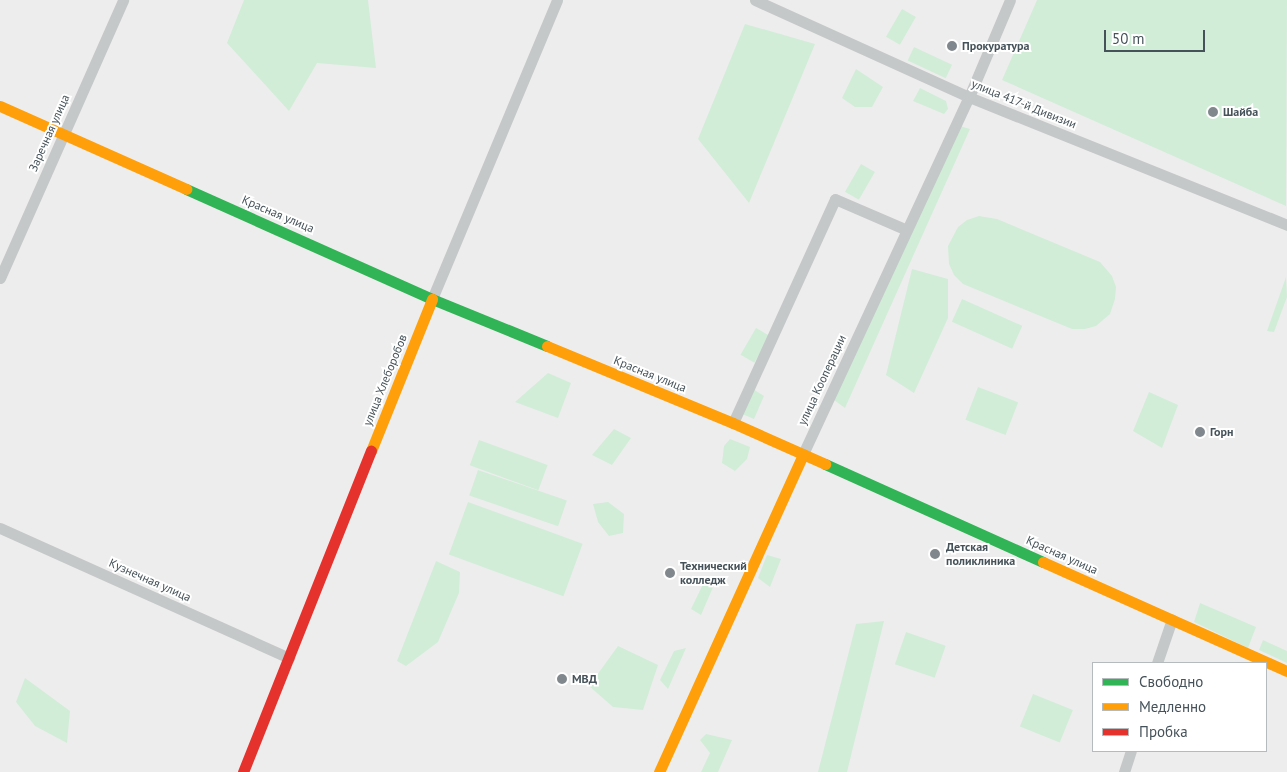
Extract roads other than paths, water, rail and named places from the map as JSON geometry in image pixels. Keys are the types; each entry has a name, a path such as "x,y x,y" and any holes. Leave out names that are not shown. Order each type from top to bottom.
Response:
{"street":[{"name":"Заречная улица","path":"0,278 123,0"},
{"name":"улица Хлеборобов","path":"243,772 432,298 557,0"},
{"name":"улица 417-й Дивизии","path":"755,0 969,97 1287,225"},
{"name":"улица Кооперации","path":"659,772 803,454 969,97 1010,0"},
{"name":"Красная улица","path":"0,106 432,298 733,423 1287,670"},
{"path":"733,423 834,199 907,230"},
{"name":"Кузнечная улица","path":"0,528 289,658"},
{"path":"1158,662 1172,619"},
{"path":"1124,772 1130,752"}],"place":[{"name":"Прокуратура","path":"952,46"},
{"name":"Шайба","path":"1213,112"},
{"name":"Горн","path":"1200,432"},
{"name":"Детская поликлиника","path":"935,554"},
{"name":"Технический колледж","path":"670,573"},
{"name":"МВД","path":"562,679"}]}
